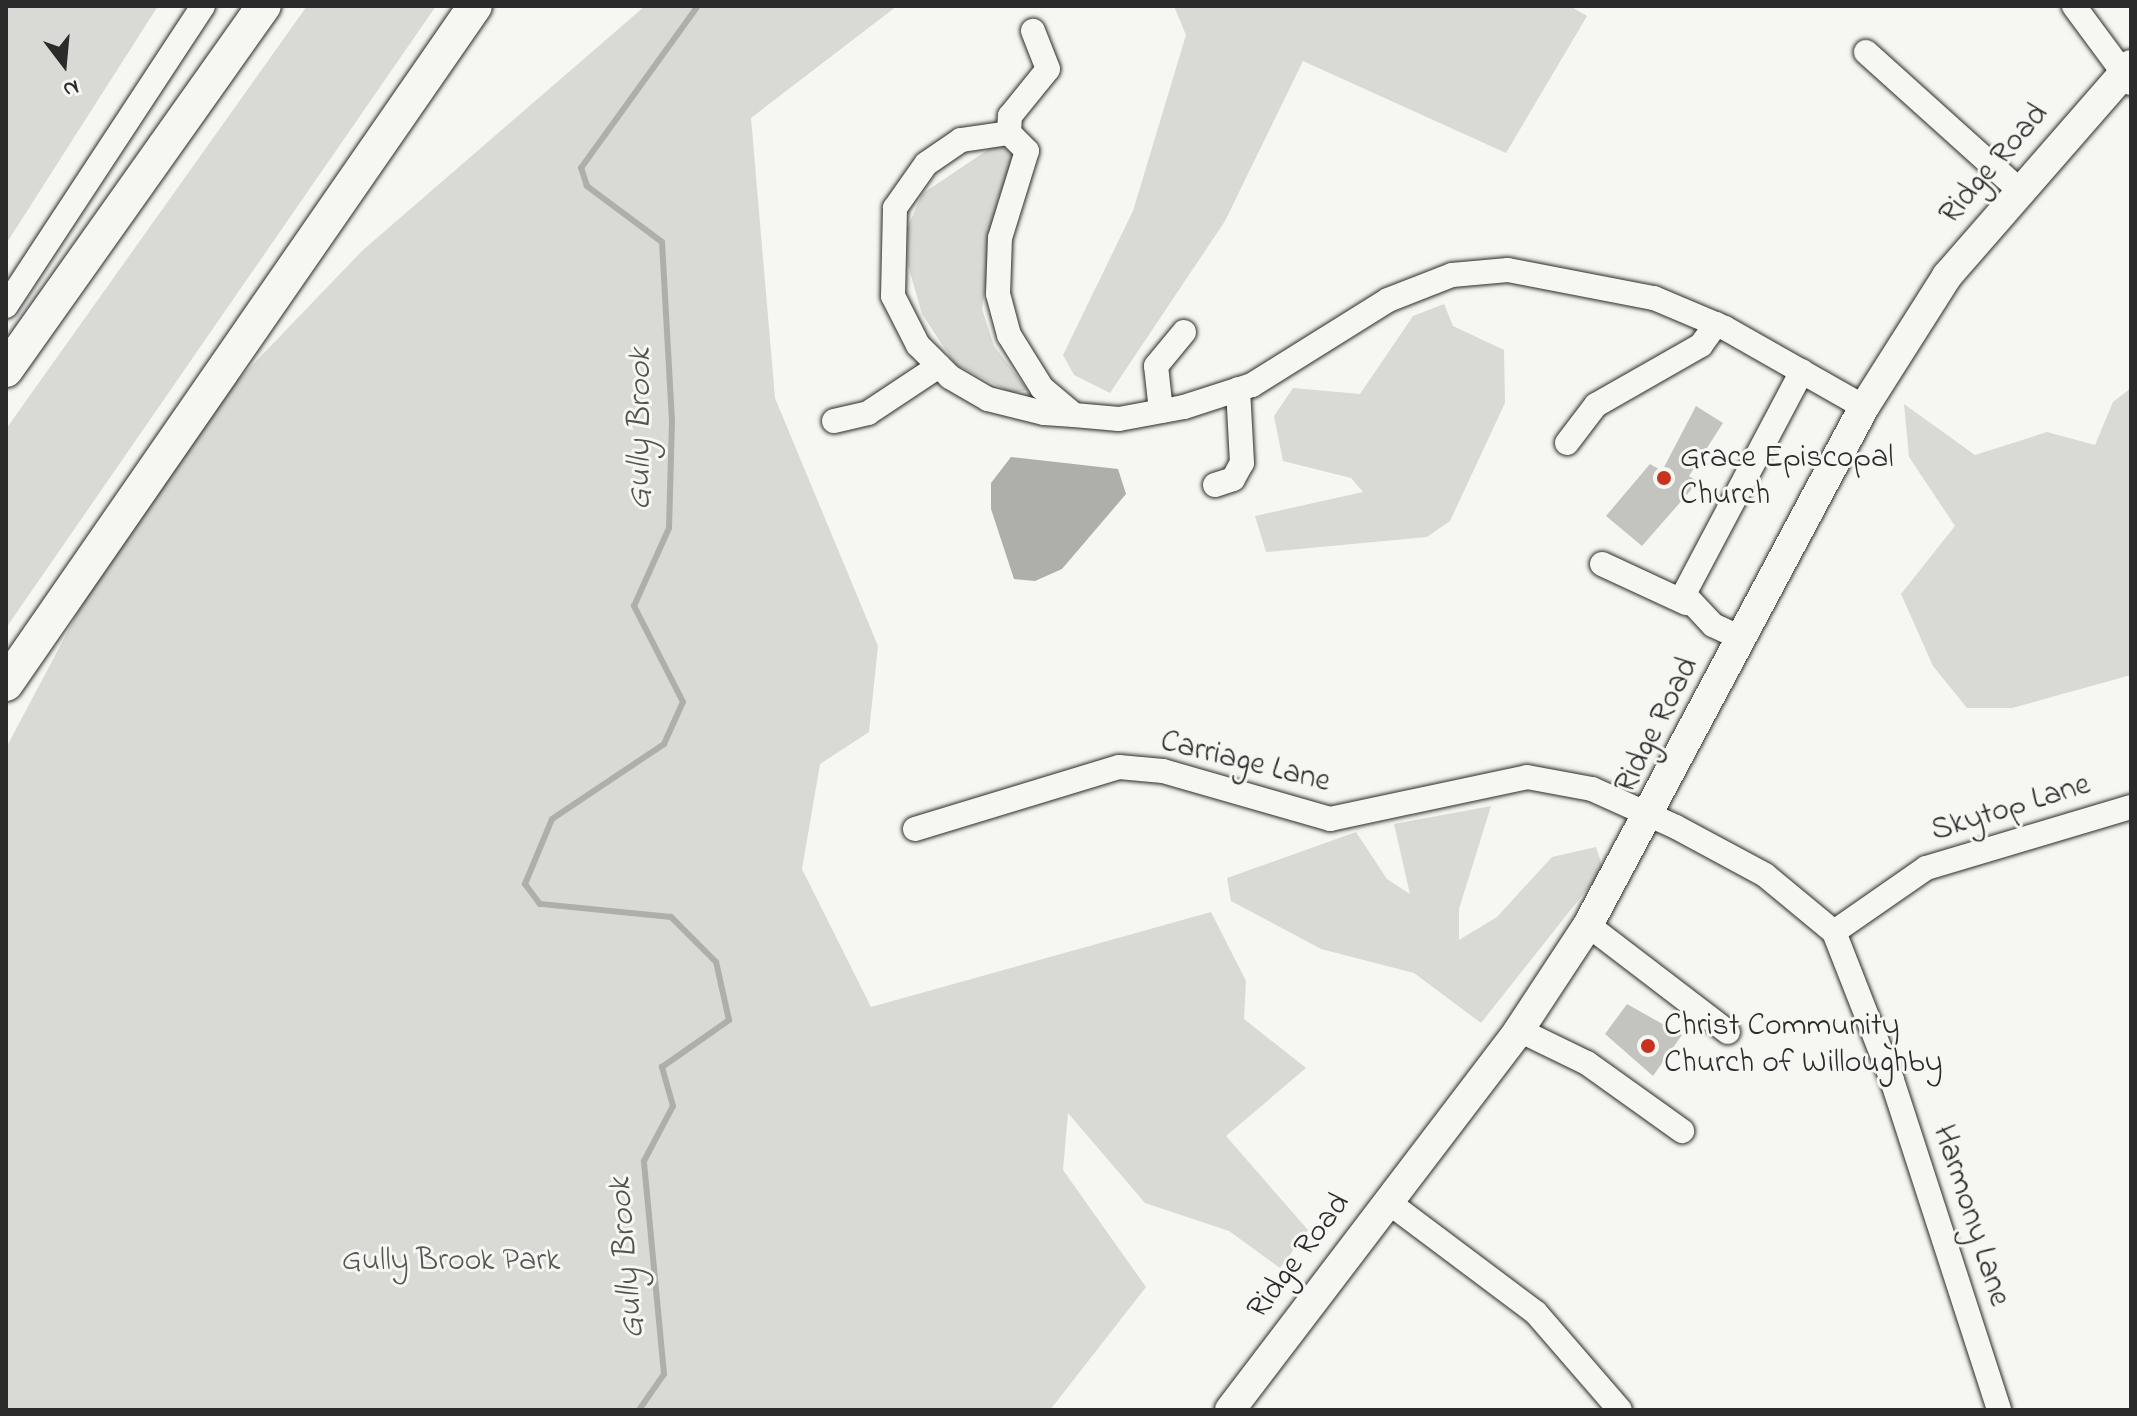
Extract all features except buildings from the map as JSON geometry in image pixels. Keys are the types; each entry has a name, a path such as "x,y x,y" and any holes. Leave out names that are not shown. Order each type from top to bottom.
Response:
{"highway":[{"path":"6,370 264,6"},
{"path":"6,684 475,6"}],"main road":[{"name":"Ridge Road","path":"1230,1410 1519,1030 1588,925 1651,818 1864,407 1947,276 2019,190 2128,74"}],"street":[{"path":"6,306 203,6"},
{"path":"2074,6 2128,74"},
{"path":"1033,31 1048,69 1010,116 1009,133 1027,151 1000,238 998,294 1009,335 1042,388 1074,415"},
{"path":"1866,52 2019,190"},
{"path":"1009,133 961,140 926,164 895,208 893,296 918,345 939,366 988,399 1074,415 1161,411 1238,389 1388,300 1452,275 1508,270 1579,278 1716,324 1864,407"},
{"path":"1567,443 1596,405 1688,354 1716,324"},
{"path":"1161,411 1156,366 1184,332"},
{"path":"834,421 868,413 939,366"},
{"path":"1686,603 1684,594 1802,371"},
{"path":"1215,485 1233,479 1242,463 1238,389"},
{"path":"1602,564 1686,603 1743,639"},
{"name":"Carriage Lane","path":"915,829 1119,767 1163,771 1330,819 1527,777 1592,789 1651,818"},
{"name":"Skytop Lane","path":"1834,932 1926,868 2131,807"},
{"name":"Harmony Lane","path":"1651,818 1765,875 1834,932 1892,1080 1999,1410"},
{"path":"1588,925 1728,1032"},
{"path":"1519,1030 1587,1063 1682,1131"},
{"path":"1387,1201 1536,1313 1620,1410"}],"green space":[{"path":"158,6 6,244 6,7"},
{"path":"307,6 436,6 6,628 6,429"},
{"name":"Gully Brook Park","path":"645,6 897,6 751,118 775,398 878,646 869,732 820,764 802,869 871,1007 1211,912 1246,981 1244,1019 1306,1068 1226,1136 1308,1230 1280,1268 1229,1231 1145,1203 1068,1113 1063,1170 1146,1287 1050,1410 6,1410 6,748 156,465 363,250"},
{"path":"1174,6 1570,6 1587,16 1506,153 1303,61 1225,221 1110,393 1074,375 1063,355 1133,211 1186,35"},
{"path":"998,143 1016,157 998,198 982,309 994,346 1028,390 1012,393 955,364 922,314 908,265 907,229 922,194"},
{"path":"1444,304 1453,326 1504,350 1505,403 1450,521 1427,537 1266,552 1255,516 1363,492 1351,478 1283,461 1274,416 1293,388 1360,394 1413,316"},
{"path":"2131,388 2131,675 2012,708 1967,708 1933,666 1901,594 1955,526 1909,457 1904,404 1975,455 2047,432 2095,445 2113,402"},
{"path":"1491,806 1459,909 1459,940 1497,917 1552,857 1596,847 1603,869 1481,1023 1414,973 1321,949 1231,901 1227,878 1356,832 1387,879 1410,894 1394,824"}],"shaded area":[{"path":"1011,457 1118,469 1126,494 1062,569 1035,581 1014,579 991,509 991,483"}],"waterway":[{"name":"Gully Brook","path":"639,1410 664,1374 644,1161 673,1106 662,1067 729,1020 716,962 671,917 540,904 525,884 552,819 664,744 683,702 634,606 669,528 672,421 662,242 587,186 581,168 698,6"}],"place":[{"name":"Grace Episcopal Church","path":"1664,478"},
{"name":"Christ Community Church of Willoughby","path":"1648,1046"}]}
